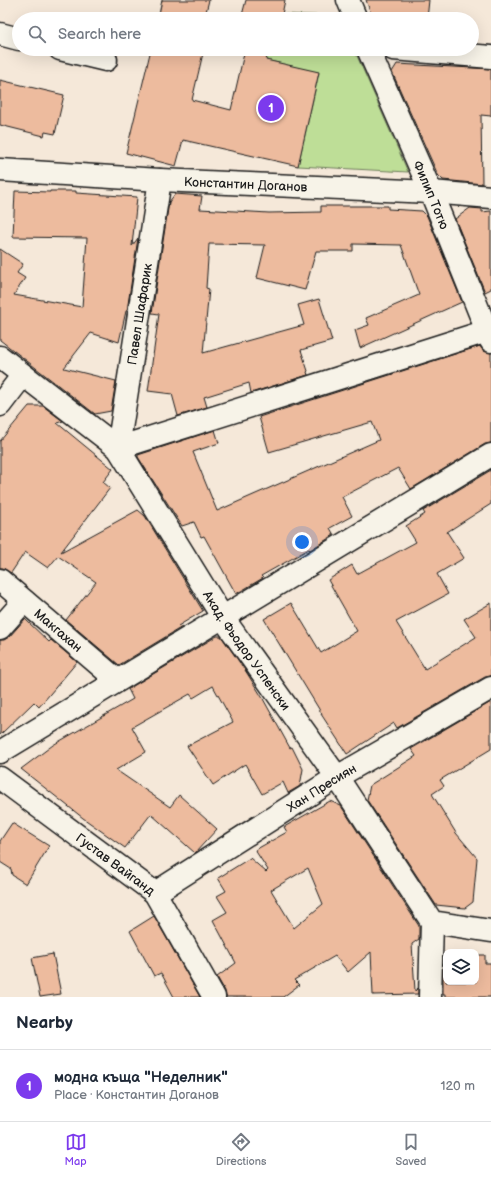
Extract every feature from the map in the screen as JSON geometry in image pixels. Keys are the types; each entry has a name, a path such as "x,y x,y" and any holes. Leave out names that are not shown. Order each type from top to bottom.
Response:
{"street":[{"path":"348,0 353,12"},
{"path":"0,34 12,37"},
{"path":"89,56 106,60"},
{"name":"Филип Тотю","path":"371,56 432,192 489,336"},
{"path":"479,56 491,57"},
{"name":"Константин Доганов","path":"0,170 160,180 432,192 491,197"},
{"name":"Павел Шафарик","path":"118,448 160,180"},
{"path":"118,448 489,336"},
{"name":"Акад. Фьодор Успенски","path":"0,357 118,448 223,618 338,777 432,922"},
{"path":"0,405 23,375"},
{"path":"0,752 491,455"},
{"name":"Макгахан","path":"0,580 117,680"},
{"path":"0,628 24,601"},
{"name":"Хан Пресиян","path":"155,893 338,777 491,688"},
{"name":"Густав Вайганд","path":"0,778 155,893 214,997"},
{"path":"430,997 432,922 491,930"}],"green space":[{"path":"267,56 357,56 408,172 298,166 319,73 266,60"}],"building":[{"path":"162,0 209,0 206,12 159,12"},
{"path":"246,0 285,0 282,12 243,12"},
{"path":"366,0 429,0 428,12 370,12"},
{"path":"149,56 202,56 192,100 231,110 243,56 267,56 266,60 319,72 298,166 183,140 176,166 126,153"},
{"path":"397,64 491,69 491,116 481,115 482,184 443,180 438,175 392,72"},
{"path":"0,80 64,95 55,134 45,132 44,136 0,125"},
{"path":"15,191 76,191 76,193 137,197 132,246 138,238 127,311 119,342 91,333 64,368 116,381 111,411 95,414 0,340 0,249 23,264 17,273 25,278 14,295 82,307 87,238 13,237"},
{"path":"175,194 202,196 200,209 269,213 321,212 321,206 388,206 388,209 422,211 427,216 462,302 360,348 355,330 369,325 366,318 419,295 401,245 353,244 353,251 316,251 305,290 257,278 265,245 209,244 206,288 209,289 203,353 304,325 298,305 319,299 332,341 301,350 308,375 251,393 249,383 204,397 207,407 178,416 172,394 148,391 159,314 152,313 169,202"},
{"path":"470,208 482,209 482,212 491,211 491,289 485,292 455,219"},
{"path":"480,346 484,351 491,353 491,443 485,444 411,489 398,468 342,497 352,516 330,528 334,535 310,550 309,549 261,576 263,578 236,594 204,536 201,537 194,522 182,526 138,457 138,455 215,430 219,443 193,452 217,511 379,440 372,422 269,452 259,417"},
{"path":"29,406 43,406 63,421 57,423 113,469 103,482 110,488 61,552 138,510 145,516 203,611 178,626 182,627 119,665 66,620 96,582 58,556 48,568 25,552 11,573 3,568 0,568 0,441"},
{"path":"491,470 491,504 447,532 464,558 437,574 448,594 396,622 425,669 476,637 464,619 491,603 491,676 485,677 397,728 394,723 347,754 264,619 291,603 321,653 357,631 328,580 352,565 357,574 416,542 406,526 425,514 423,511"},
{"path":"25,619 49,642 51,640 77,662 39,707 34,702 0,735 0,640 4,640 9,637"},
{"path":"217,636 221,636 245,670 262,697 290,748 292,747 303,769 300,786 288,793 283,782 262,794 245,764 213,785 187,746 233,722 213,686 193,698 190,694 132,727 146,752 116,770 170,807 179,795 217,829 195,853 151,814 125,848 83,818 21,769 53,745 133,699 128,689"},
{"path":"491,702 491,749 440,780 444,786 432,794 456,833 477,858 473,902 465,908 436,905 367,800 370,785 416,756 411,749"},
{"path":"330,801 341,806 419,926 419,939 412,944 415,991 418,988 418,994 373,995 371,952 348,972 335,956 294,980 299,985 283,997 226,997 225,991 217,977 236,963 213,920 227,912 217,896 226,891 218,878 250,858 266,872 268,870 255,850 287,832 284,827","holes":["308,868 323,904 294,928 271,890"]},
{"path":"12,823 49,846 26,884 12,875 11,869 0,862 0,841"},
{"path":"154,916 200,997 174,997 161,973 154,976 130,931"},
{"path":"53,954 61,994 40,997 32,958"},
{"path":"479,955 485,955 485,963 491,963 491,997 445,997 445,994 443,994 443,985 479,985"}],"place":[{"name":"модна къща \"Неделник\"","path":"271,108"}]}
